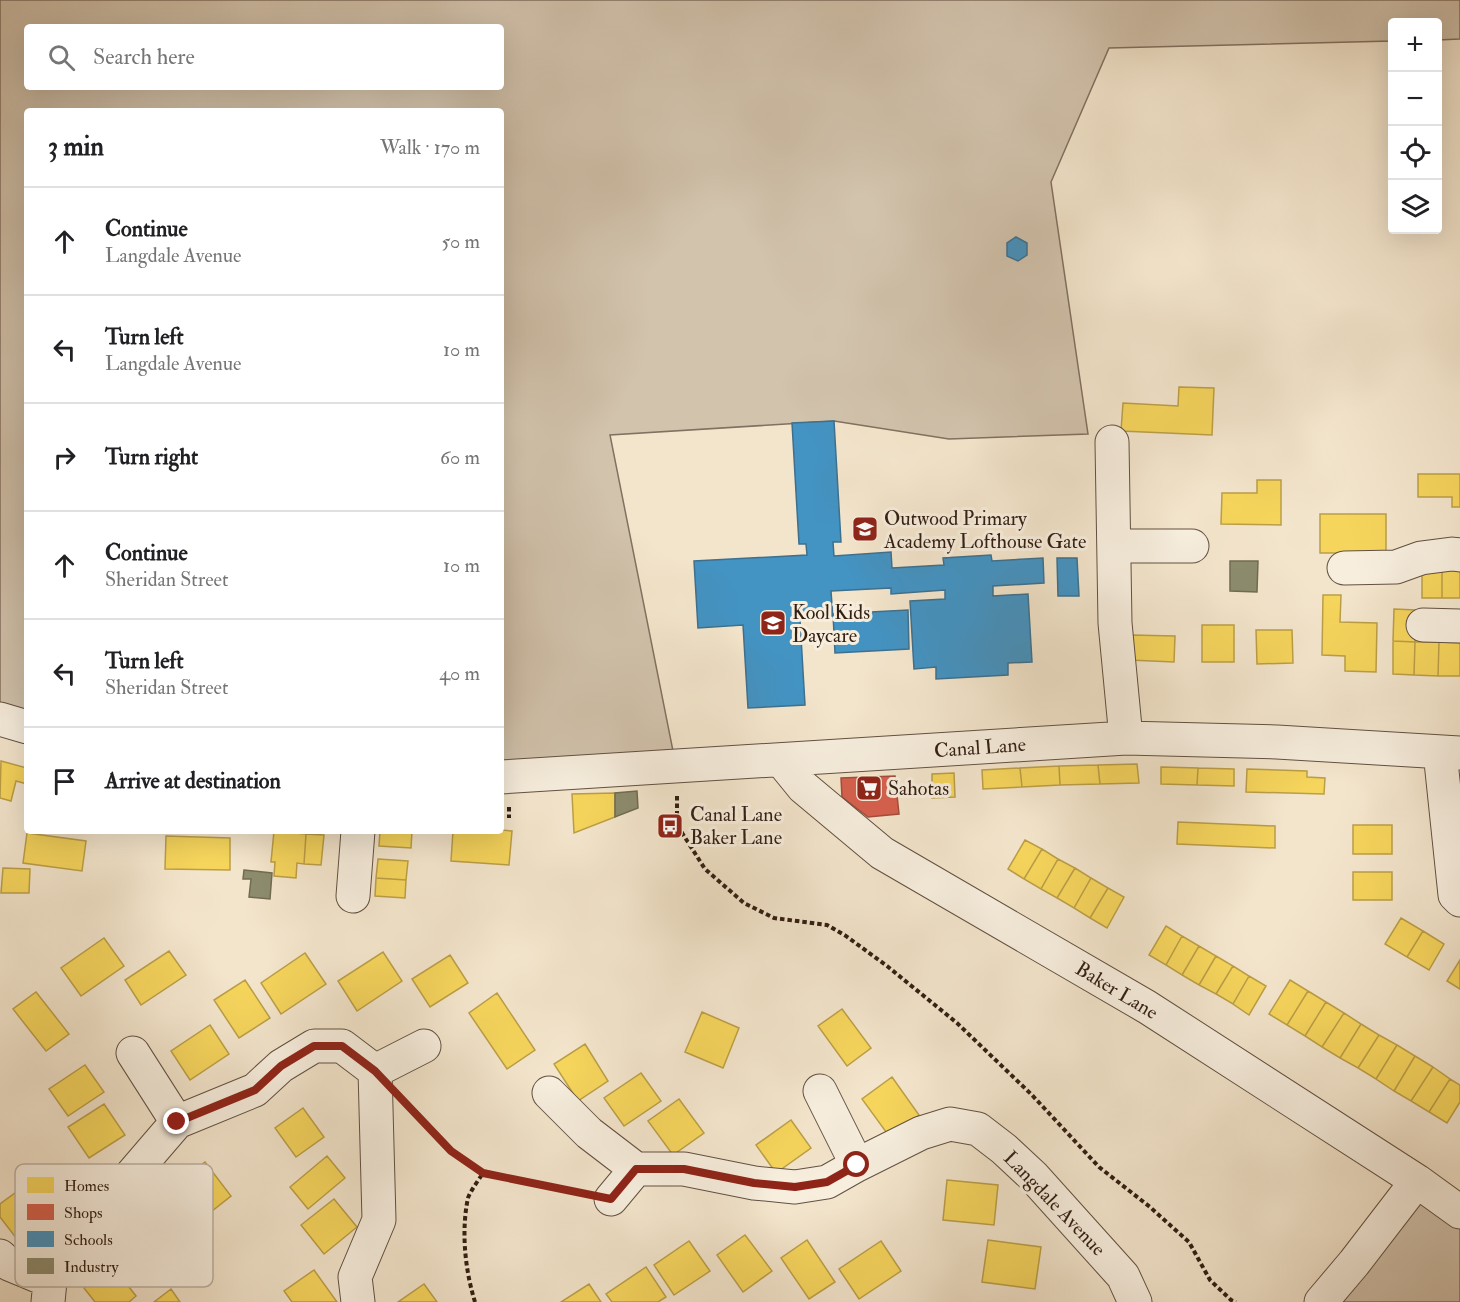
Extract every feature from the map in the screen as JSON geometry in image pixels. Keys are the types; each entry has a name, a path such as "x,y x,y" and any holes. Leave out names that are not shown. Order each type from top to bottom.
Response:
{"street":[{"path":"1112,442 1115,623 1126,738"},
{"path":"1114,546 1192,546"},
{"path":"1344,568 1396,567 1420,558 1460,555"},
{"path":"1423,625 1460,626"},
{"path":"0,719 24,726"},
{"name":"Canal Lane","path":"504,777 1126,738 1277,742 1450,753"},
{"path":"1450,753 1455,895 1460,900"},
{"name":"Baker Lane","path":"781,760 803,787 882,853 1147,1007 1417,1181 1460,1212"},
{"path":"353,896 358,834"},
{"path":"141,1164 177,1122 255,1090 281,1066 314,1046 342,1046 375,1071"},
{"path":"375,1071 424,1046"},
{"path":"133,1053 177,1122"},
{"path":"358,1302 355,1276 379,1220 375,1071"},
{"path":"820,1092 857,1165"},
{"path":"549,1093 589,1133 636,1169 611,1199"},
{"name":"Langdale Avenue","path":"636,1169 684,1169 754,1183 795,1187 827,1182 921,1133 950,1124 978,1130 1004,1149 1033,1176 1123,1276 1135,1302"},
{"path":"1321,1302 1417,1181"},
{"path":"0,1256 15,1268"}],"path":[{"path":"676,766 677,825 705,869 744,903 774,918 827,925 846,936 957,1023 1031,1094 1099,1167 1150,1207 1189,1242 1210,1280 1236,1302"},
{"path":"375,1071 451,1151 483,1173 611,1199"},
{"path":"475,1302 469,1281 465,1234 469,1196 483,1173"}],"shaded area":[{"path":"0,0 1460,0 1460,39 1442,40 1442,18 1388,18 1388,41 1109,48 1051,182 1088,434 949,439 834,421 610,435 676,766 504,777 504,108 24,108 24,726 0,719"},
{"path":"1417,1181 1460,1212 1460,1302 1321,1302"}],"building: Homes":[{"path":"1179,387 1214,388 1212,435 1121,431 1123,403 1178,406"},
{"path":"1418,474 1460,474 1460,507 1452,507 1452,497 1418,497"},
{"path":"1257,480 1281,480 1281,525 1221,524 1222,493 1257,493"},
{"path":"1320,514 1386,514 1386,553 1320,553"},
{"path":"1422,564 1442,564 1442,598 1422,598"},
{"path":"1442,564 1460,564 1460,598 1442,598"},
{"path":"1323,595 1341,595 1340,622 1377,623 1376,672 1345,671 1345,656 1322,655"},
{"path":"1394,609 1416,610 1415,642 1393,641"},
{"path":"1202,625 1234,625 1234,662 1202,662"},
{"path":"1256,630 1292,630 1293,663 1257,664"},
{"path":"1130,635 1175,636 1174,662 1129,660"},
{"path":"1393,641 1415,642 1414,675 1393,674"},
{"path":"1415,642 1439,642 1438,676 1414,675"},
{"path":"1439,642 1460,643 1460,676 1438,676"},
{"path":"1,761 24,767 24,783 16,781 11,801 0,798"},
{"path":"1137,764 1139,783 1100,784 1098,765"},
{"path":"1098,765 1100,784 1060,785 1059,766"},
{"path":"1059,766 1060,785 1022,787 1020,768"},
{"path":"1161,767 1198,768 1197,785 1161,784"},
{"path":"1020,768 1022,787 983,789 982,770"},
{"path":"1198,768 1234,769 1234,786 1197,785"},
{"path":"1247,769 1307,771 1307,777 1325,778 1324,794 1246,792"},
{"path":"954,773 955,797 932,798 932,774"},
{"path":"615,793 615,817 574,833 572,794"},
{"path":"1178,822 1275,826 1275,848 1177,844"},
{"path":"1353,825 1392,825 1392,854 1353,854"},
{"path":"504,830 512,831 509,865 451,861 453,834 504,834"},
{"path":"27,834 86,841 82,871 23,863"},
{"path":"274,834 306,834 304,864 297,863 296,878 274,876 275,862 271,862"},
{"path":"306,834 324,835 321,865 304,864"},
{"path":"380,834 412,834 411,848 379,846"},
{"path":"166,836 230,838 230,870 165,869"},
{"path":"1025,840 1042,849 1024,879 1008,869"},
{"path":"1042,849 1058,859 1041,889 1024,879"},
{"path":"378,859 408,861 406,880 376,878"},
{"path":"1058,859 1075,868 1057,898 1041,889"},
{"path":"3,868 30,869 29,893 1,893"},
{"path":"1075,868 1091,878 1074,908 1057,898"},
{"path":"1353,872 1392,872 1392,900 1353,900"},
{"path":"376,878 406,880 405,898 375,896"},
{"path":"1091,878 1108,888 1090,918 1074,908"},
{"path":"1108,888 1124,897 1107,928 1090,918"},
{"path":"1401,918 1423,931 1407,957 1385,944"},
{"path":"1166,926 1182,936 1166,965 1149,955"},
{"path":"1423,931 1444,944 1429,970 1407,957"},
{"path":"1182,936 1199,946 1182,975 1166,965"},
{"path":"104,938 124,966 81,996 61,968"},
{"path":"1199,946 1216,956 1199,985 1182,975"},
{"path":"169,951 186,975 141,1005 125,980"},
{"path":"383,952 402,981 357,1011 338,981"},
{"path":"305,953 326,984 281,1014 261,983"},
{"path":"450,955 468,983 430,1007 412,979"},
{"path":"1216,956 1233,966 1216,994 1199,985"},
{"path":"1460,960 1460,989 1447,981"},
{"path":"1233,966 1249,976 1233,1004 1216,994"},
{"path":"1249,976 1266,986 1249,1015 1233,1004"},
{"path":"245,980 270,1018 239,1038 214,1000"},
{"path":"1290,980 1308,991 1287,1025 1269,1014"},
{"path":"1308,991 1326,1002 1305,1036 1287,1025"},
{"path":"36,992 69,1034 46,1051 13,1009"},
{"path":"497,993 535,1050 507,1069 469,1013"},
{"path":"1326,1002 1344,1013 1322,1047 1305,1036"},
{"path":"842,1009 871,1048 847,1066 818,1026"},
{"path":"702,1012 739,1028 723,1068 685,1052"},
{"path":"1344,1013 1361,1024 1340,1058 1322,1047"},
{"path":"1361,1024 1379,1035 1358,1068 1340,1058"},
{"path":"210,1025 229,1054 190,1080 171,1051"},
{"path":"1379,1035 1397,1045 1376,1079 1358,1068"},
{"path":"585,1044 608,1081 578,1101 554,1064"},
{"path":"1397,1045 1415,1056 1394,1091 1376,1079"},
{"path":"1415,1056 1433,1067 1411,1101 1394,1091"},
{"path":"85,1065 104,1092 68,1116 49,1089"},
{"path":"1433,1067 1450,1079 1429,1112 1411,1101"},
{"path":"641,1073 661,1101 624,1126 604,1098"},
{"path":"892,1077 919,1115 889,1136 862,1099"},
{"path":"1450,1079 1460,1085 1460,1102 1447,1123 1429,1112"},
{"path":"679,1099 704,1133 673,1155 648,1121"},
{"path":"104,1104 125,1135 89,1158 68,1127"},
{"path":"303,1108 324,1137 296,1157 275,1128"},
{"path":"791,1120 811,1148 776,1173 756,1145"},
{"path":"327,1156 345,1178 308,1209 290,1187"},
{"path":"213,1172 231,1196 213,1210"},
{"path":"947,1180 998,1185 994,1225 943,1220"},
{"path":"15,1193 15,1236 0,1217 0,1204"},
{"path":"334,1199 357,1227 324,1254 301,1225"},
{"path":"745,1235 772,1271 743,1292 717,1255"},
{"path":"807,1240 835,1282 809,1299 781,1258"},
{"path":"988,1240 1041,1247 1035,1289 982,1282"},
{"path":"689,1241 710,1271 674,1295 654,1265"},
{"path":"881,1241 901,1271 859,1299 839,1269"},
{"path":"646,1267 666,1297 658,1302 612,1302 606,1294"},
{"path":"314,1270 337,1302 292,1302 284,1291"},
{"path":"424,1284 437,1302 398,1302"},
{"path":"589,1284 601,1302 561,1302"},
{"path":"129,1287 136,1296 129,1302 95,1302 84,1288"},
{"path":"171,1289 180,1302 154,1302"}],"building: Shops":[{"name":"Sahotas","path":"895,776 899,814 868,817 842,797 841,778"}],"building: Schools":[{"path":"1016,237 1027,243 1027,255 1018,261 1007,256 1007,243"},
{"path":"834,421 841,542 833,542 834,556 891,552 892,568 944,565 943,558 991,555 992,561 1043,558 1044,583 993,586 993,596 1028,594 1032,662 1008,663 1008,675 936,679 936,667 914,669 910,601 945,599 945,590 891,594 891,588 831,591 833,619 800,620 805,705 748,708 743,625 698,628 694,561 807,555 806,544 799,544 792,423"},
{"path":"1057,558 1077,558 1079,596 1058,596"},
{"path":"908,610 909,649 835,653 833,614"}],"building: Industry":[{"path":"1230,561 1258,561 1257,592 1230,591"},
{"path":"637,791 638,808 615,817 615,793"},
{"path":"244,870 272,873 270,899 249,897 251,879 243,879"}],"place":[{"name":"Outwood Primary Academy Lofthouse Gate","path":"865,529"},
{"name":"Kool Kids Daycare","path":"773,623"},
{"name":"Sahotas","path":"869,788"},
{"name":"Canal Lane Baker Lane","path":"670,826"}],"route":[{"path":"177,1122 255,1090 281,1066 314,1046 342,1046 375,1071 451,1151 483,1173 611,1199 636,1169 684,1169 754,1183 795,1187 827,1182 857,1165"}]}
